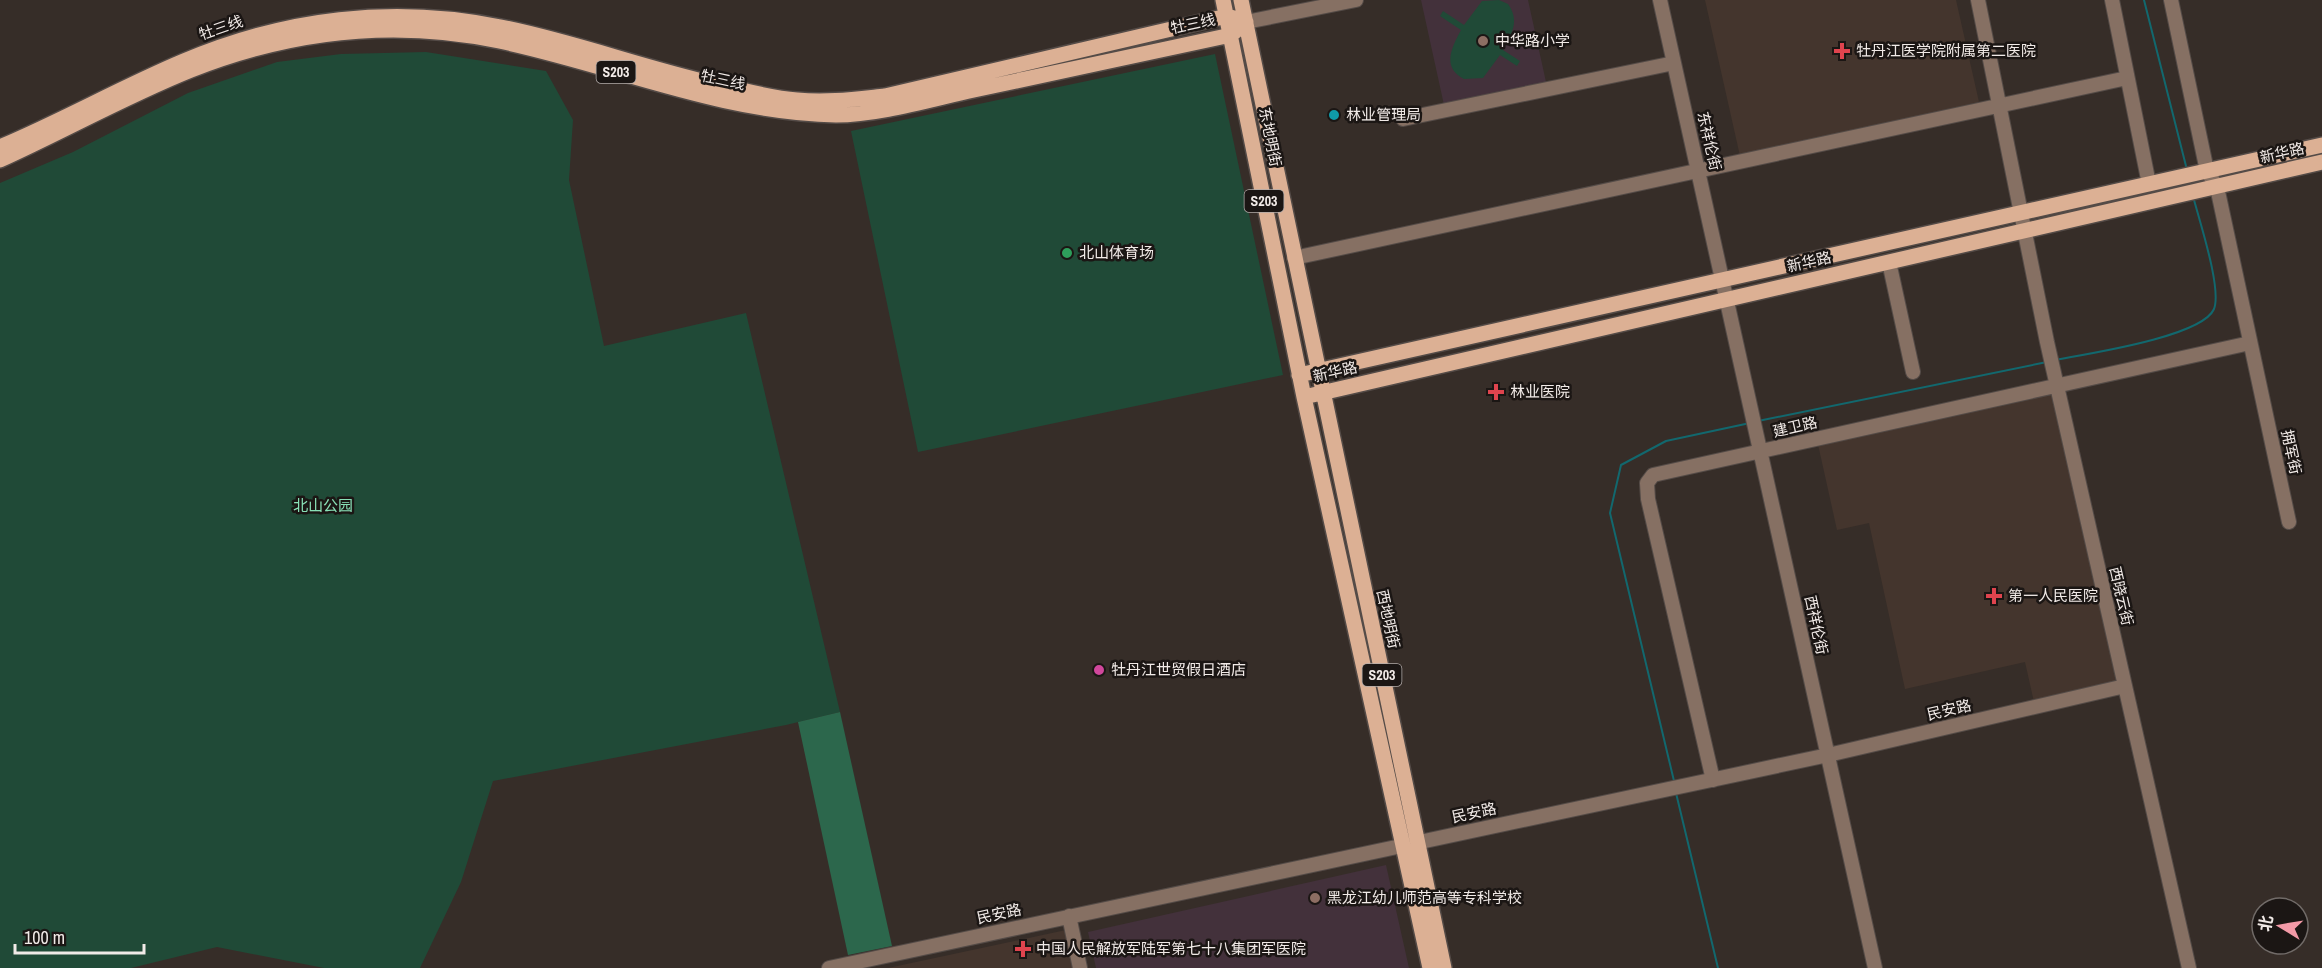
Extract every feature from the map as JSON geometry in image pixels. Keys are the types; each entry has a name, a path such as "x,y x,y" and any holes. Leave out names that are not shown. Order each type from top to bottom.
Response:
{"main road":[{"name":"东地明街","path":"1223,0 1302,386"},
{"name":"东地明街","path":"1241,0 1320,382"},
{"name":"牡三线","path":"0,147 186,60 286,26 338,19 393,15 461,20 503,27 745,92 798,100 841,101 885,96 1227,16 1246,22"},
{"name":"牡三线","path":"0,160 189,71 287,39 339,31 392,29 499,40 714,97 796,113 840,115 940,97 1231,35 1246,22"},
{"path":"1302,386 1726,290 2022,213 2322,145"},
{"name":"新华路","path":"1302,386 1726,290 1889,262 2322,162"},
{"name":"西地明街","path":"1320,382 1410,843 1430,968"},
{"name":"西地明街","path":"1302,386 1410,843 1444,968"}],"street":[{"path":"1246,22 1356,0"},
{"name":"东祥伦街","path":"1660,0 1726,290"},
{"name":"西晓云街","path":"1978,0 2057,385 2189,968"},
{"path":"2112,0 2149,184"},
{"path":"2171,0 2207,171 2217,187"},
{"path":"1403,119 1674,63"},
{"path":"1294,258 2127,78"},
{"name":"拥军街","path":"2217,187 2289,522"},
{"path":"1889,262 1913,372"},
{"name":"西祥伦街","path":"1726,290 1875,968"},
{"name":"建卫路","path":"1713,780 1648,499 1647,483 1653,475 2250,343"},
{"name":"民安路","path":"830,968 1828,755 2125,686"},
{"path":"1069,916 1080,968"}],"shaded area":[{"name":"中华路小学","path":"1421,0 1528,0 1546,82 1444,105"},
{"name":"牡丹江医学院附属第二医院","path":"1705,0 1956,0 1979,102 1740,156"},
{"name":"第一人民医院","path":"2056,386 2122,682 2034,702 2025,662 1905,689 1869,523 1837,530 1817,440"},
{"name":"黑龙江幼儿师范高等专科学校","path":"1386,865 1409,968 1096,968 1088,932"},
{"name":"中国人民解放军陆军第七十八集团军医院","path":"1066,930 1074,968 888,968"}],"green space":[{"path":"1499,0 1508,4 1514,16 1512,32 1503,50 1520,61 1517,66 1500,55 1483,78 1464,79 1453,69 1450,56 1461,30 1440,16 1443,11 1464,25 1482,1"},
{"name":"北山公园","path":"426,52 546,71 573,120 569,180 604,346 746,313 840,712 786,725 493,781 461,882 420,968 324,968 217,947 131,968 0,968 0,183 73,152 188,93 277,62 341,54"},
{"name":"北山体育场","path":"1215,54 1283,375 918,452 851,131"},
{"path":"840,712 892,946 848,955 798,722"}],"waterway":[{"path":"2144,0 2187,170"},
{"path":"2055,360 2116,349 2167,336 2205,319 2214,309 2215,286 2193,196"},
{"path":"1758,421 2047,362"},
{"path":"1674,781 1610,513 1621,465 1666,441 1750,423"},
{"path":"1676,793 1718,968"}],"place":[{"name":"中华路小学","path":"1483,41"},
{"name":"牡丹江医学院附属第二医院","path":"1842,51"},
{"name":"林业管理局","path":"1334,115"},
{"name":"北山体育场","path":"1067,253"},
{"name":"林业医院","path":"1496,392"},
{"name":"第一人民医院","path":"1994,596"},
{"name":"牡丹江世贸假日酒店","path":"1099,670"},
{"name":"黑龙江幼儿师范高等专科学校","path":"1315,898"},
{"name":"中国人民解放军陆军第七十八集团军医院","path":"1023,949"}]}
